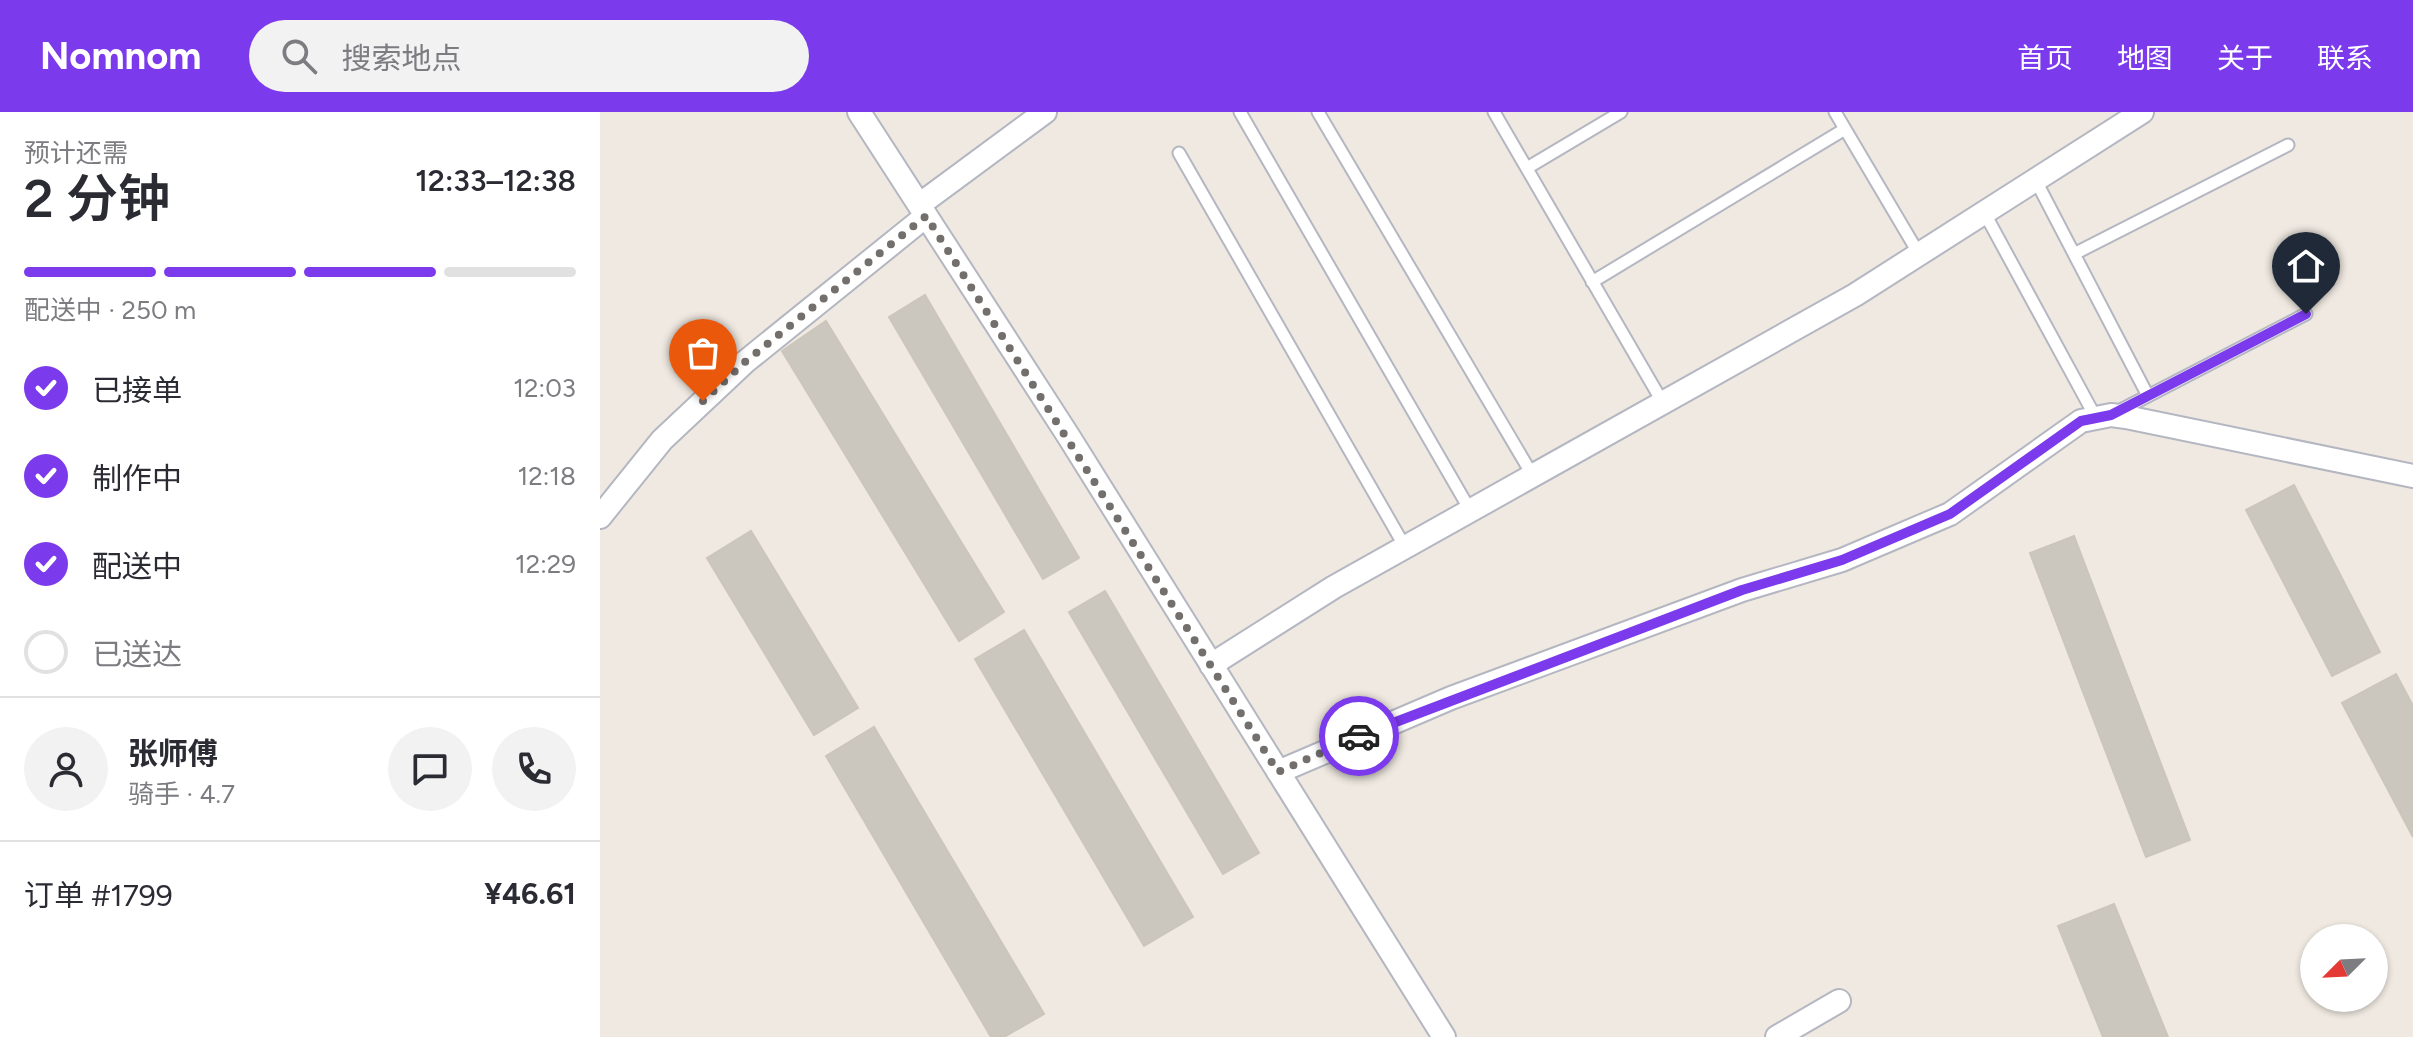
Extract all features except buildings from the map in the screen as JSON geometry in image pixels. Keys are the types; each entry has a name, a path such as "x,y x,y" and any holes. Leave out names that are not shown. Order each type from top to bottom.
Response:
{"street":[{"path":"859,112 1444,1037"},
{"path":"600,517 662,440 745,362 1045,112"},
{"path":"1211,665 1334,587 1855,295 2142,112"},
{"path":"1278,772 1451,698 1742,590 1842,560 1923,526 1950,514 2081,421 2104,417 2413,476"},
{"path":"1777,1037 1839,1001"}],"lane":[{"path":"1240,112 1470,510"},
{"path":"1318,112 1533,476"},
{"path":"1494,112 1663,404"},
{"path":"1527,168 1621,112"},
{"path":"1835,112 1919,254"},
{"path":"1592,282 1845,129"},
{"path":"2074,254 2288,145"},
{"path":"1179,153 1405,547"},
{"path":"2035,179 2148,396"},
{"path":"1984,212 2104,417 2306,314"}],"way so far":[{"path":"703,401 745,362 926,216 1069,437 1278,772 1359,736"}],"route":[{"path":"1359,736 1451,698 1742,590 1842,560 1950,514 2081,421 2111,415 2306,314"}]}
